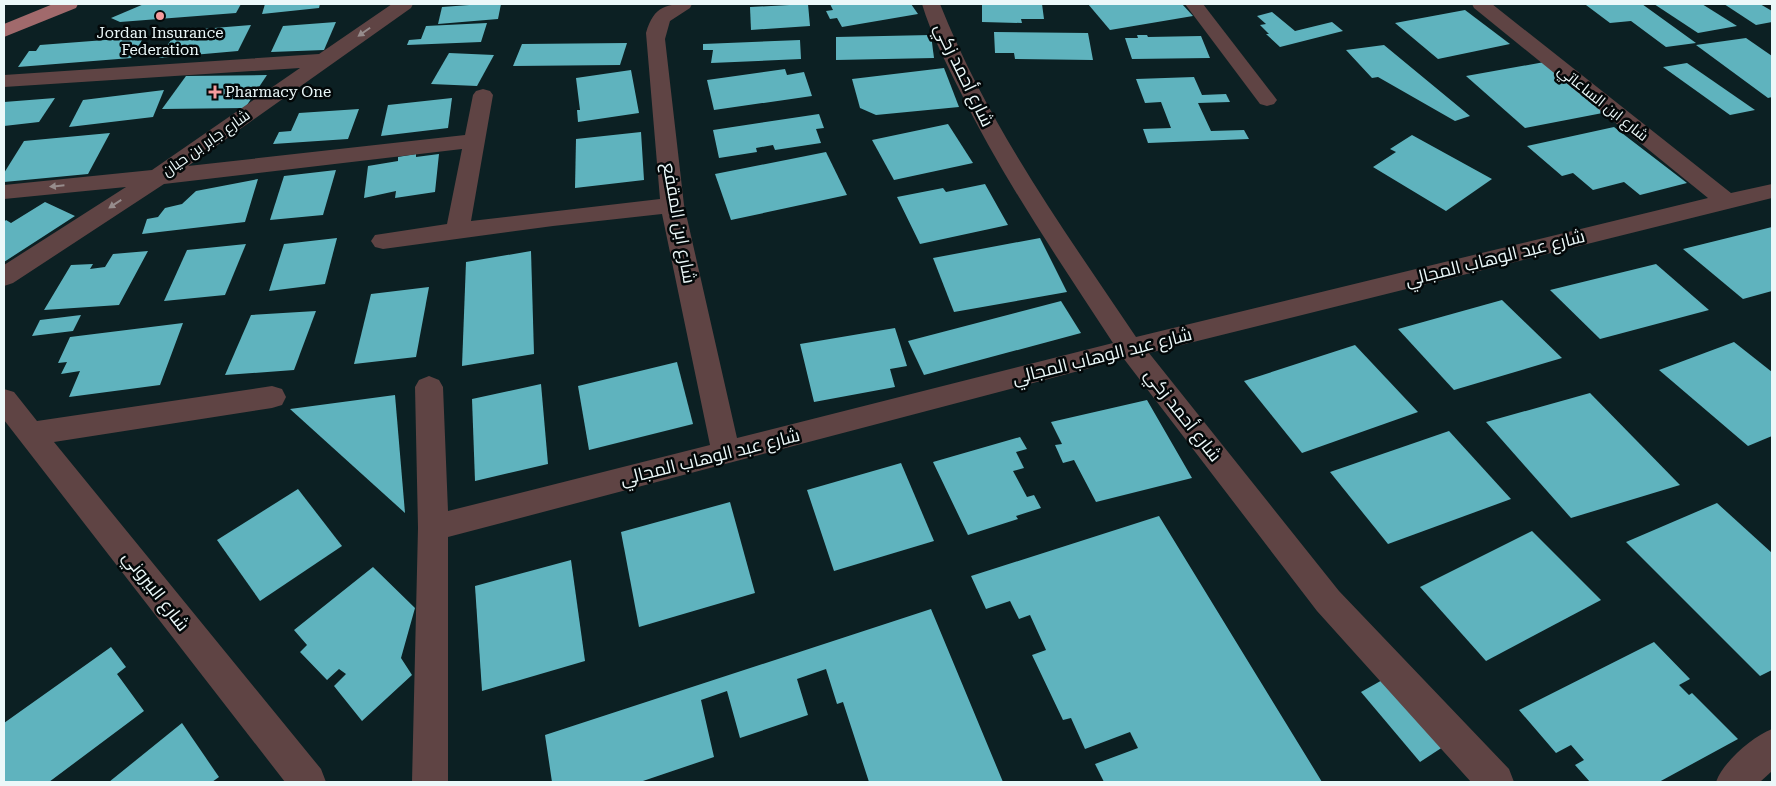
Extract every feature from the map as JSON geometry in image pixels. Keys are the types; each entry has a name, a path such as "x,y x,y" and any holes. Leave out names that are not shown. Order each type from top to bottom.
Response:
{"main road":[{"path":"4,31 69,4"}],"street":[{"name":"شارع جابر بن حيان","path":"4,277 158,177 404,4"},
{"name":"شارع ابن المقفع","path":"683,4 666,13 655,28 672,205 726,453"},
{"name":"شارع أحمد زكي","path":"931,4 946,46 991,133 1130,348 1328,601 1423,706 1496,782"},
{"path":"1194,4 1267,100"},
{"name":"شارع ابن الساعاتي","path":"1480,4 1726,201"},
{"path":"4,36 24,23"},
{"path":"4,81 324,60"},
{"path":"458,230 483,95"},
{"path":"4,192 158,177 473,141"},
{"name":"شارع عبد الوهاب المجالي","path":"434,528 1130,348 1258,318 1726,201 1772,192"},
{"path":"383,241 458,230 672,205"},
{"path":"428,387 434,528 430,782"},
{"path":"30,434 272,397"},
{"name":"شارع البيروني","path":"4,400 308,782"},
{"path":"1734,782 1772,747"}],"building":[{"name":"Jordan Insurance Federation","path":"144,4 241,4 236,13 120,22 111,18"},
{"path":"265,4 320,4 319,8 262,14"},
{"path":"501,4 498,19 438,24 442,7"},
{"path":"808,4 810,26 751,30 750,7"},
{"path":"830,4 911,4 918,14 842,27 837,18 830,19 826,11 833,10"},
{"path":"982,4 1042,4 1044,19 1021,19 1022,23 982,22"},
{"path":"1088,4 1182,4 1193,16 1110,30"},
{"path":"1642,4 1696,43 1666,47 1631,21 1610,23 1586,5"},
{"path":"1654,4 1702,4 1737,26 1698,33"},
{"path":"1724,4 1760,4 1772,11 1772,22 1756,25"},
{"path":"1465,10 1510,44 1438,59 1395,23"},
{"path":"1272,12 1295,31 1332,22 1343,31 1280,47 1266,34 1269,34 1260,25 1266,24 1257,16"},
{"path":"336,22 324,50 271,52 283,26"},
{"path":"487,23 481,42 407,45 409,40 421,39 426,26"},
{"path":"251,25 238,51 159,58 177,31"},
{"path":"994,32 1088,33 1093,60 1015,59 1014,53 995,53"},
{"path":"931,35 934,58 836,60 836,37"},
{"path":"1137,35 1147,35 1148,37 1201,36 1210,58 1132,59 1125,38 1138,38"},
{"path":"144,37 131,58 18,67 29,51 36,51 40,45"},
{"path":"1746,38 1772,56 1772,97 1768,98 1696,45"},
{"path":"800,40 801,59 711,63 713,50 703,50 703,44"},
{"path":"627,43 620,65 513,66 522,44"},
{"path":"1384,45 1470,116 1455,121 1378,77 1372,78 1346,50"},
{"path":"449,53 494,55 477,86 431,84"},
{"path":"1550,61 1613,111 1525,128 1466,76"},
{"path":"1687,63 1755,110 1730,115 1663,67"},
{"path":"944,68 959,107 876,115 860,108 852,79"},
{"path":"785,69 787,75 804,72 812,96 714,110 707,80"},
{"path":"631,70 639,113 578,122 577,110 580,110 576,78"},
{"name":"Pharmacy One","path":"267,75 245,108 162,109 186,76"},
{"path":"1194,77 1202,95 1226,94 1230,102 1198,103 1211,131 1244,130 1249,139 1148,143 1143,129 1171,128 1161,102 1145,103 1136,79"},
{"path":"164,90 153,117 69,127 83,100"},
{"path":"55,98 39,122 4,126 4,102"},
{"path":"452,98 448,128 381,136 388,105"},
{"path":"359,109 348,139 273,144 279,132 291,131 299,113"},
{"path":"819,114 824,128 816,129 821,143 775,150 773,145 756,148 757,152 719,158 713,130"},
{"path":"948,124 973,163 894,180 872,140"},
{"path":"1614,127 1687,183 1640,195 1624,182 1593,190 1573,173 1562,176 1527,146"},
{"path":"641,132 644,180 575,188 576,139"},
{"path":"110,133 88,174 4,182 4,173 24,141"},
{"path":"1412,135 1492,179 1446,211 1373,167 1396,152 1390,149"},
{"path":"826,152 847,195 731,220 715,174"},
{"path":"416,154 416,157 439,154 435,192 395,198 396,191 364,198 368,166 398,161 398,157"},
{"path":"336,170 323,215 270,220 284,176"},
{"path":"258,179 245,222 142,234 147,219 158,217 165,208 182,204 196,191"},
{"path":"985,184 1008,225 920,244 897,197 943,188 946,192"},
{"path":"45,202 75,216 4,262 4,222 6,220 11,223"},
{"path":"1772,227 1772,291 1743,299 1683,249"},
{"path":"337,238 325,284 269,291 284,244"},
{"path":"1040,238 1067,292 954,312 933,258"},
{"path":"246,244 225,295 164,301 187,250"},
{"path":"148,251 119,305 44,310 71,265 93,264 90,269 105,267 113,254"},
{"path":"531,251 534,354 462,366 466,262"},
{"path":"1656,264 1709,310 1600,339 1550,290"},
{"path":"429,287 416,357 354,364 371,294"},
{"path":"1502,300 1562,358 1454,390 1398,329"},
{"path":"1061,301 1081,333 924,375 908,341"},
{"path":"316,311 294,370 225,375 251,315"},
{"path":"81,315 73,331 32,336 40,320"},
{"path":"183,323 160,385 69,397 80,371 61,374 67,362 58,363 70,337"},
{"path":"895,328 907,366 890,369 895,387 814,402 800,344"},
{"path":"1734,342 1772,372 1772,436 1748,446 1659,370"},
{"path":"1355,345 1418,412 1302,453 1244,381"},
{"path":"677,362 693,424 589,450 578,386"},
{"path":"541,384 548,464 475,481 472,399"},
{"path":"1590,393 1680,485 1571,518 1486,422"},
{"path":"395,395 405,513 290,409"},
{"path":"1147,400 1192,478 1096,502 1074,460 1063,463 1055,445 1062,444 1051,422"},
{"path":"1449,431 1511,499 1388,544 1330,472"},
{"path":"1020,437 1027,449 1016,452 1024,468 1013,471 1027,497 1034,495 1041,508 1016,516 1018,519 968,535 933,462"},
{"path":"901,463 934,541 834,571 807,490"},
{"path":"298,489 342,546 260,601 217,540"},
{"path":"730,502 755,593 639,627 621,532"},
{"path":"1717,503 1772,553 1772,670 1760,676 1626,542"},
{"path":"1159,516 1322,782 1104,782 1095,764 1138,748 1130,732 1085,749 1071,718 1063,720 1032,655 1046,650 1030,615 1019,619 1010,601 986,609 971,576"},
{"path":"1532,531 1601,600 1486,661 1420,587"},
{"path":"571,560 585,661 482,691 475,586"},
{"path":"373,567 415,608 401,658 412,675 362,721 334,686 346,674 339,669 327,680 300,652 307,645 294,630"},
{"path":"931,609 1003,782 869,782 843,702 837,704 826,669 797,679 808,715 740,738 727,691 701,700 714,757 640,782 552,782 545,735"},
{"path":"1654,642 1690,679 1679,685 1689,695 1692,693 1738,739 1659,782 1590,782 1575,765 1584,760 1571,745 1556,753 1519,710"},
{"path":"111,647 126,667 117,674 144,711 49,782 4,782 4,723"},
{"path":"1393,674 1452,741 1420,762 1361,692"},
{"path":"182,723 219,777 212,782 109,782"}],"place":[{"name":"Jordan Insurance Federation","path":"160,16"},
{"name":"Pharmacy One","path":"215,92"}]}
